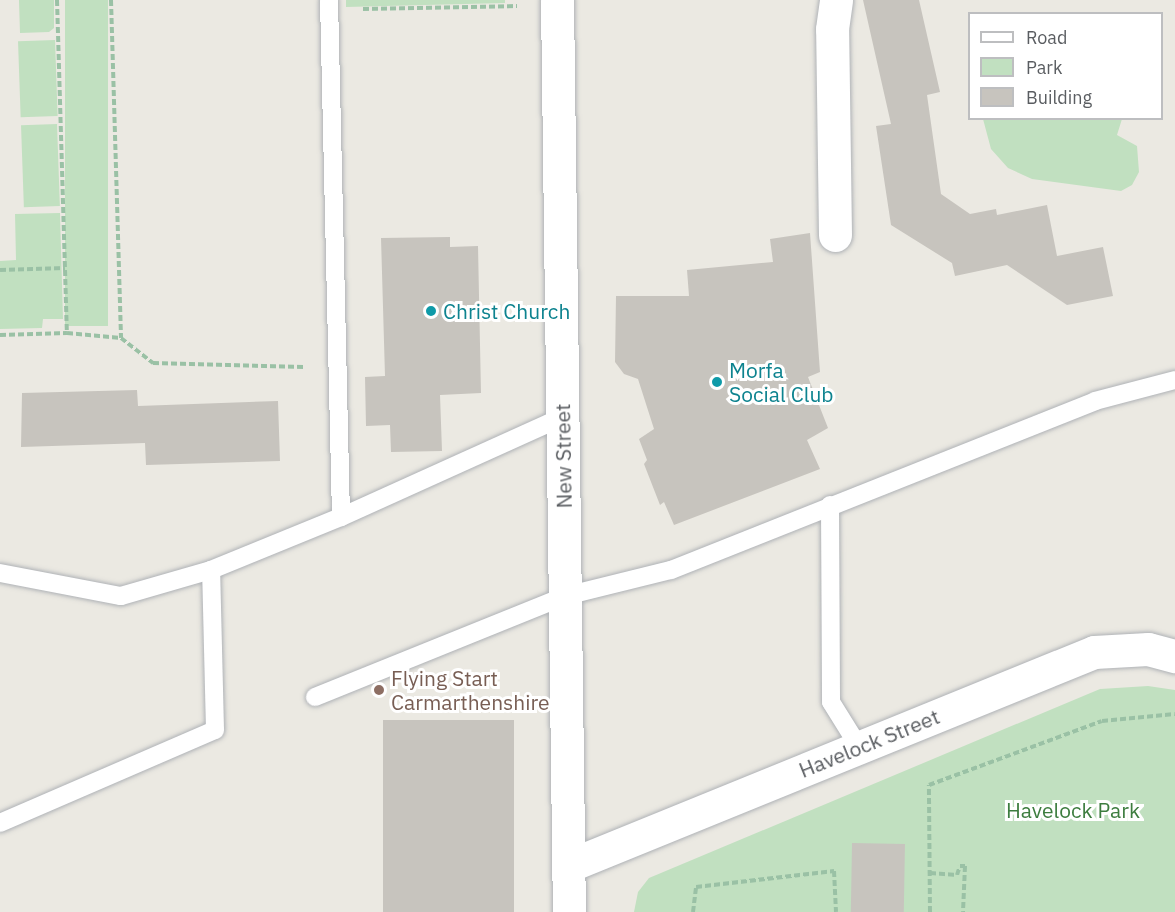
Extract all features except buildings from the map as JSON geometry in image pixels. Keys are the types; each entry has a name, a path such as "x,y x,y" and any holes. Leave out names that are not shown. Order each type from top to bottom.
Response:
{"street":[{"path":"835,235 832,28 836,0"},
{"name":"New Street","path":"557,3 569,912"},
{"name":"Havelock Street","path":"568,866 1094,652 1148,649 1175,656"}],"lane":[{"path":"329,5 341,517"},
{"path":"315,697 564,596 671,570 1095,401 1175,381"},
{"path":"0,573 121,596 211,570 341,517 562,417"},
{"path":"830,505 831,702 859,747"},
{"path":"0,823 215,730 211,570"}],"path":[{"path":"57,0 67,333"},
{"path":"111,0 121,338"},
{"path":"329,5 557,3"},
{"path":"0,270 65,268"},
{"path":"0,335 67,333 121,338 153,363 338,368"},
{"path":"930,912 929,785 1102,721 1175,714"},
{"path":"930,873 957,875 960,866 965,866 963,912"},
{"path":"693,912 696,887 834,871 836,912"}],"green space":[{"path":"19,0 54,0 54,28 49,32 20,33"},
{"path":"65,0 108,0 108,326 65,326"},
{"path":"346,0 505,0 505,3 346,7"},
{"path":"55,40 58,116 21,117 18,41"},
{"path":"983,120 1122,120 1117,135 1137,146 1139,172 1132,185 1121,191 1032,179 1008,168 991,149"},
{"path":"57,124 60,206 24,207 21,125"},
{"path":"60,213 63,319 43,319 42,328 0,329 0,261 16,260 15,214"},
{"name":"Havelock Park","path":"1148,686 1175,690 1175,912 634,912 638,892 649,878 1100,689"}],"place":[{"name":"Christ Church","path":"431,311"},
{"name":"Morfa Social Club","path":"717,382"},
{"name":"Flying Start Carmarthenshire","path":"379,690"}]}
